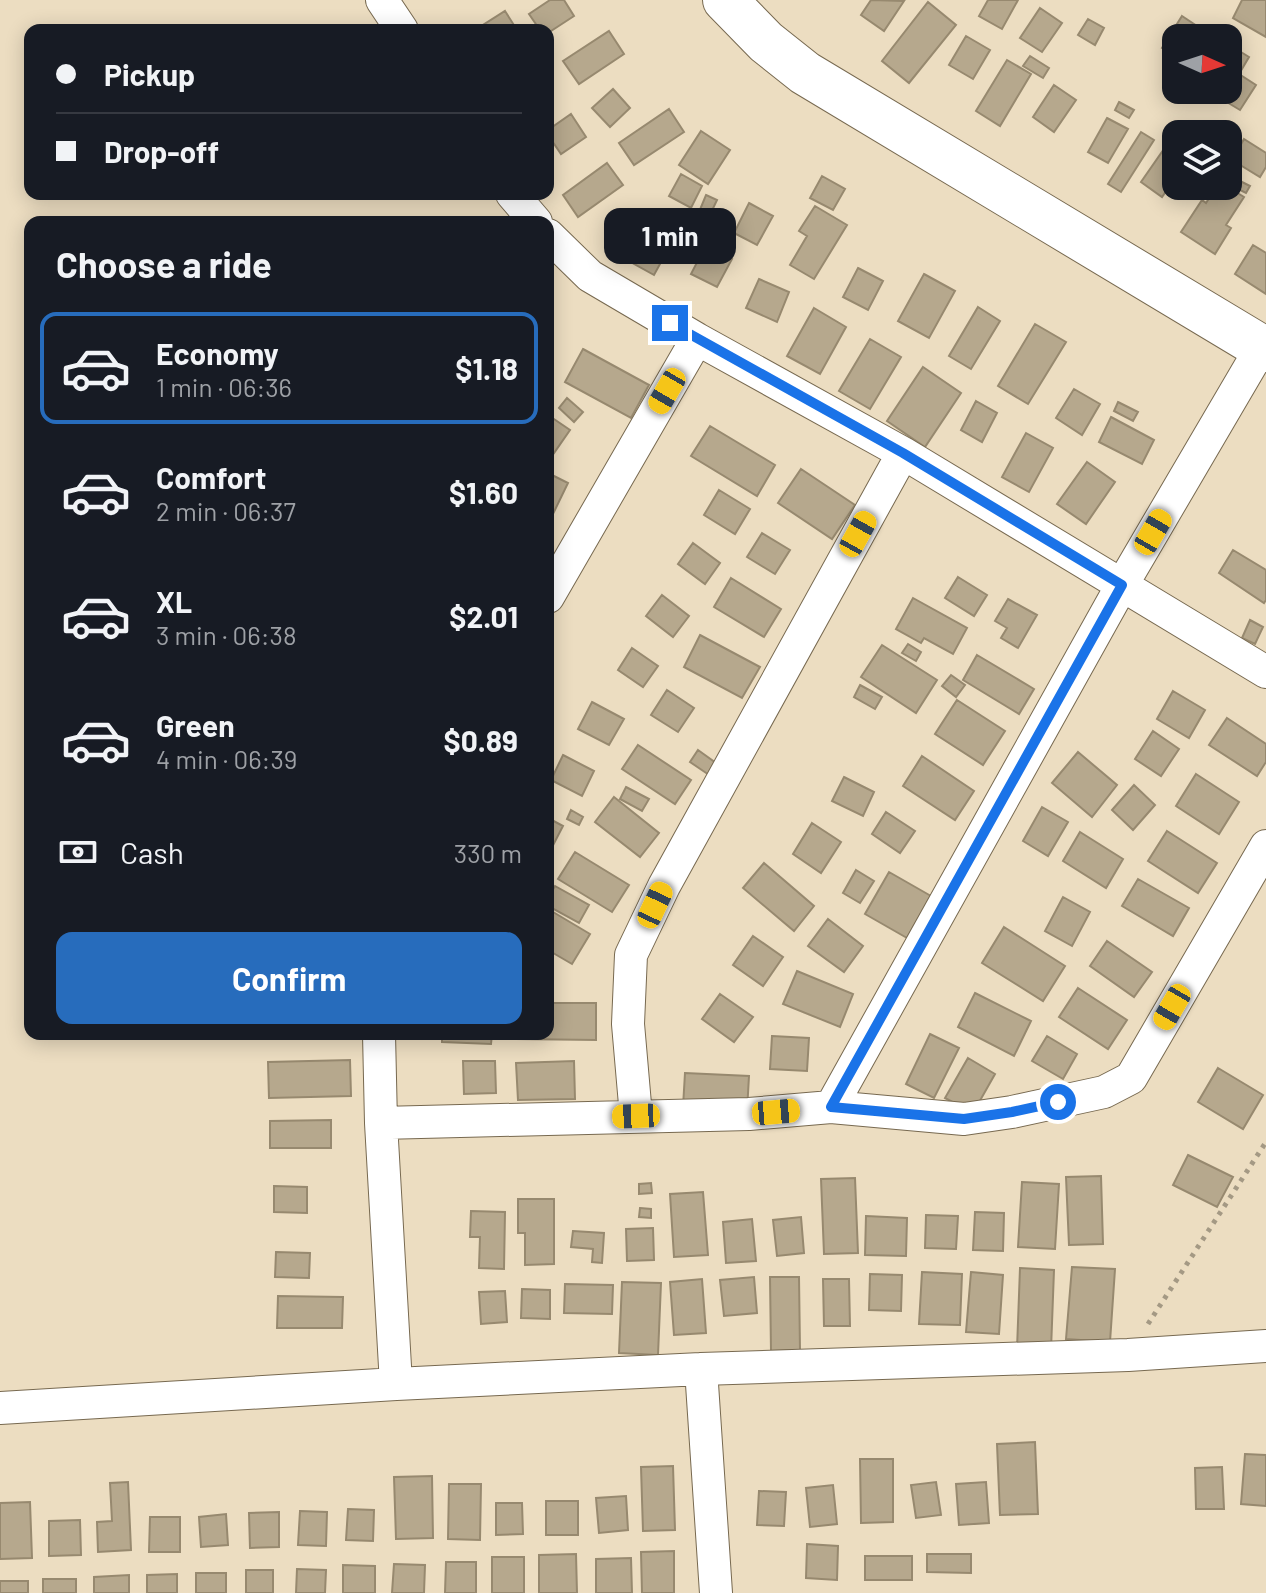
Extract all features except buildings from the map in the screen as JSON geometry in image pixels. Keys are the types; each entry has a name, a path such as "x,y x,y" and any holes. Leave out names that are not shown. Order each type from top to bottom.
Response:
{"street":[{"path":"382,0 398,24"},
{"path":"725,0 766,42 805,73 1264,349 1122,585 831,1107"},
{"path":"517,200 531,216"},
{"path":"554,241 590,276 903,453 1266,672"},
{"path":"554,587 697,339"},
{"path":"636,1116 628,1024 631,955 664,886 903,453"},
{"path":"381,1123 749,1114 831,1107 964,1119 1104,1092 1131,1078 1266,846"},
{"path":"379,1040 396,1384"},
{"path":"0,1408 701,1369 1128,1355 1266,1346"},
{"path":"701,1369 716,1593"}],"path":[{"path":"1128,1355 1266,1142"}],"route":[{"path":"670,323 903,453 1122,585 831,1107 964,1119 1058,1102"}]}
